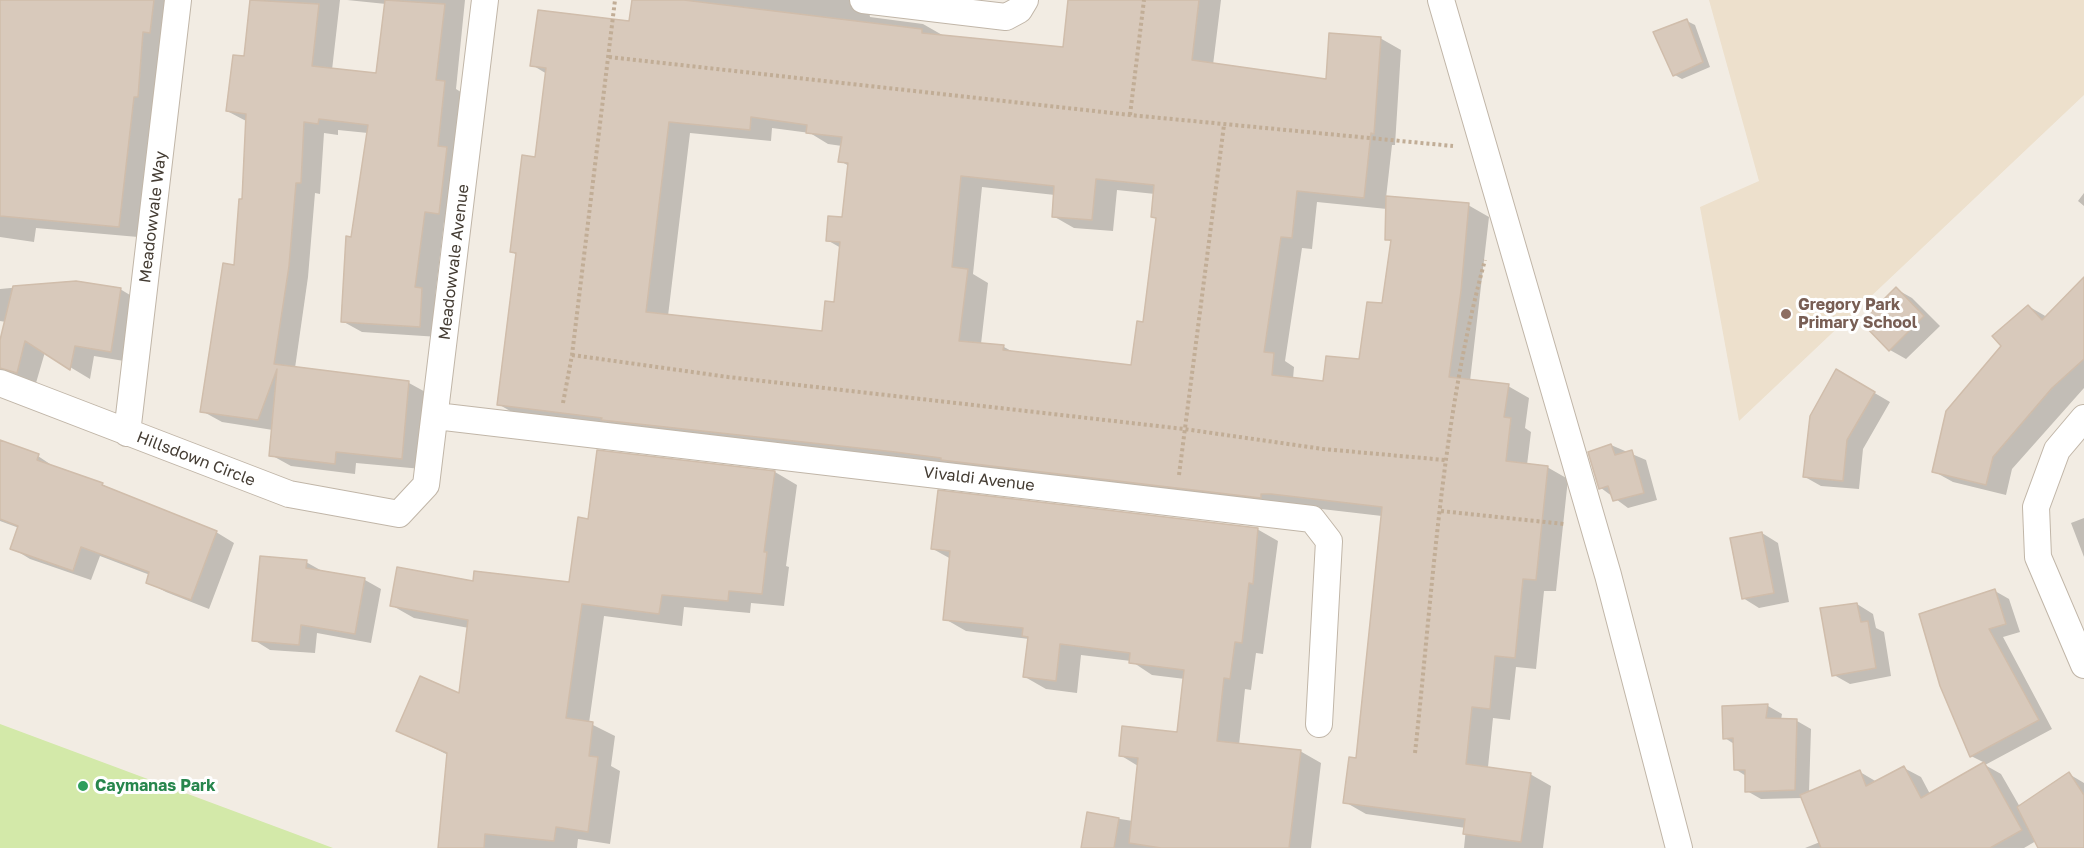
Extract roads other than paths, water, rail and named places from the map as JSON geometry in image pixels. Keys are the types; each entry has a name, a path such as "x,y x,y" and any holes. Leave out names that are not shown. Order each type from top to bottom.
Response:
{"street":[{"name":"Meadowvale Way","path":"127,433 178,0"},
{"name":"Meadowvale Avenue","path":"399,514 426,485 484,0"},
{"path":"863,0 1006,17 1019,10 1025,0"},
{"path":"1441,0 1594,528 1678,848"},
{"name":"Hillsdown Circle","path":"0,383 288,494 399,514"},
{"name":"Vivaldi Avenue","path":"436,416 1312,519 1329,541 1319,724"},
{"path":"2084,418 2056,450 2036,507 2038,557 2084,665"}],"place":[{"name":"Gregory Park Primary School","path":"1786,314"},
{"name":"Caymanas Park","path":"83,786"}]}
